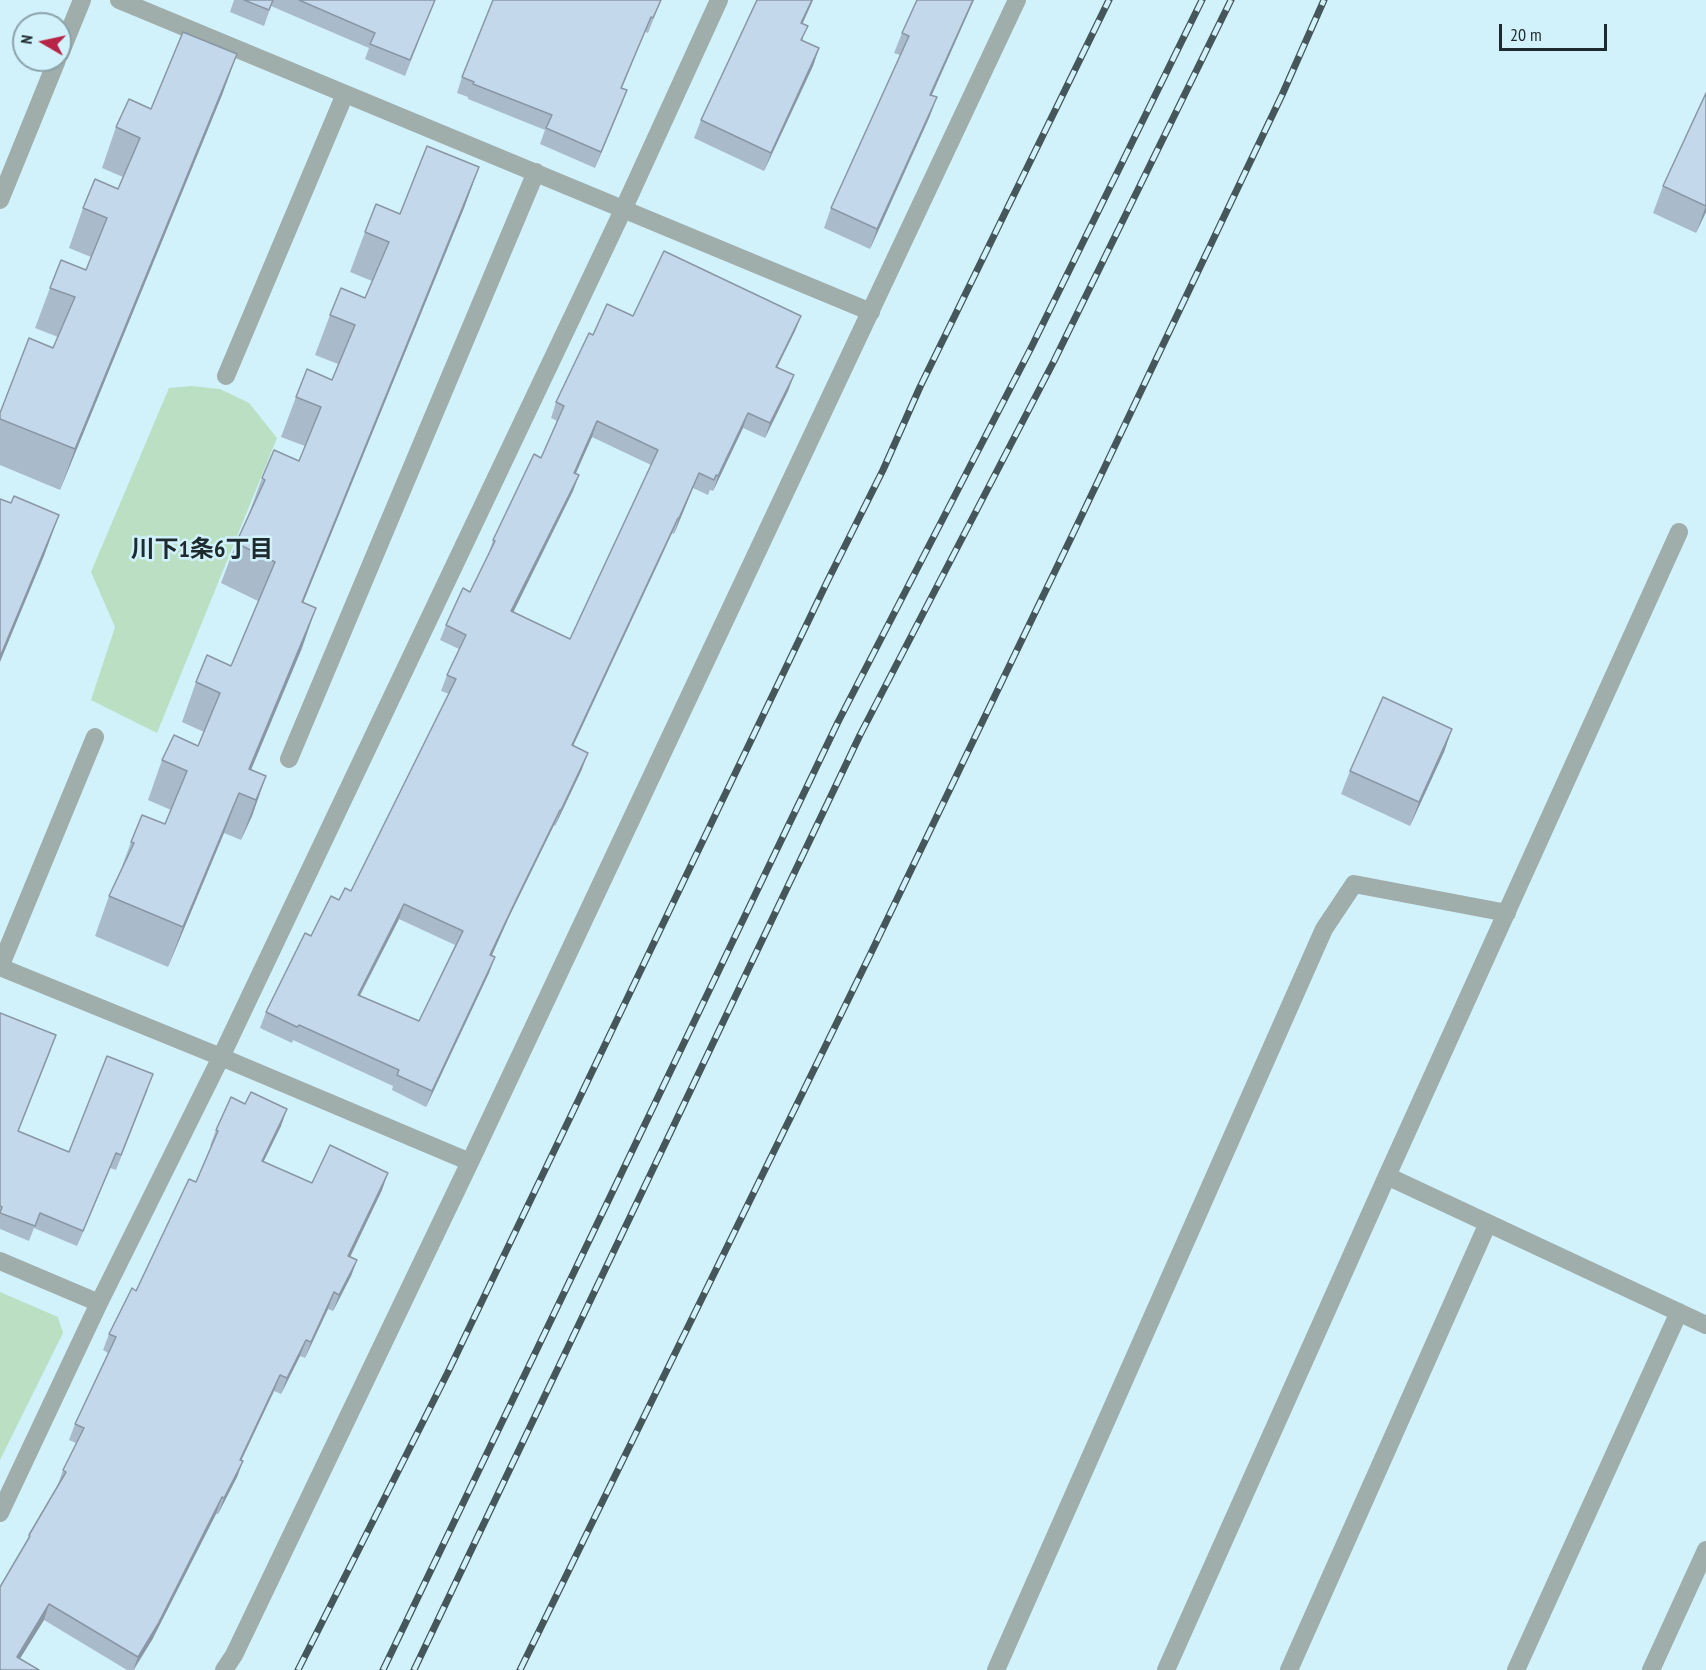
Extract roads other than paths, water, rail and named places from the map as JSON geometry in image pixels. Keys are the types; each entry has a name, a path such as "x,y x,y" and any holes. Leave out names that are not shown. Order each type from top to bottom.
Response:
{"street":[{"path":"72,25 82,0"},
{"path":"119,0 871,312"},
{"path":"0,1513 99,1303 221,1057 623,210 719,0"},
{"path":"224,1670 234,1655 470,1162 1017,0"},
{"path":"0,200 52,72"},
{"path":"226,376 345,94"},
{"path":"289,759 536,172"},
{"path":"1166,1670 1679,532"},
{"path":"95,737 0,967 470,1162"},
{"path":"996,1670 1323,929 1354,884 1507,913"},
{"path":"1388,1176 1706,1325"},
{"path":"1289,1670 1488,1223"},
{"path":"0,1261 99,1303"},
{"path":"1516,1670 1679,1312"},
{"path":"1652,1670 1706,1550"}],"railway":[{"path":"298,1670 448,1372 883,470 920,387 1109,0"},
{"path":"383,1670 838,722 1031,348 1202,0"},
{"path":"414,1670 860,735 1054,361 1231,0"},
{"path":"520,1670 1070,540 1282,95 1324,0"}],"district":[{"name":"川下1条6丁目","path":"202,550"}]}
